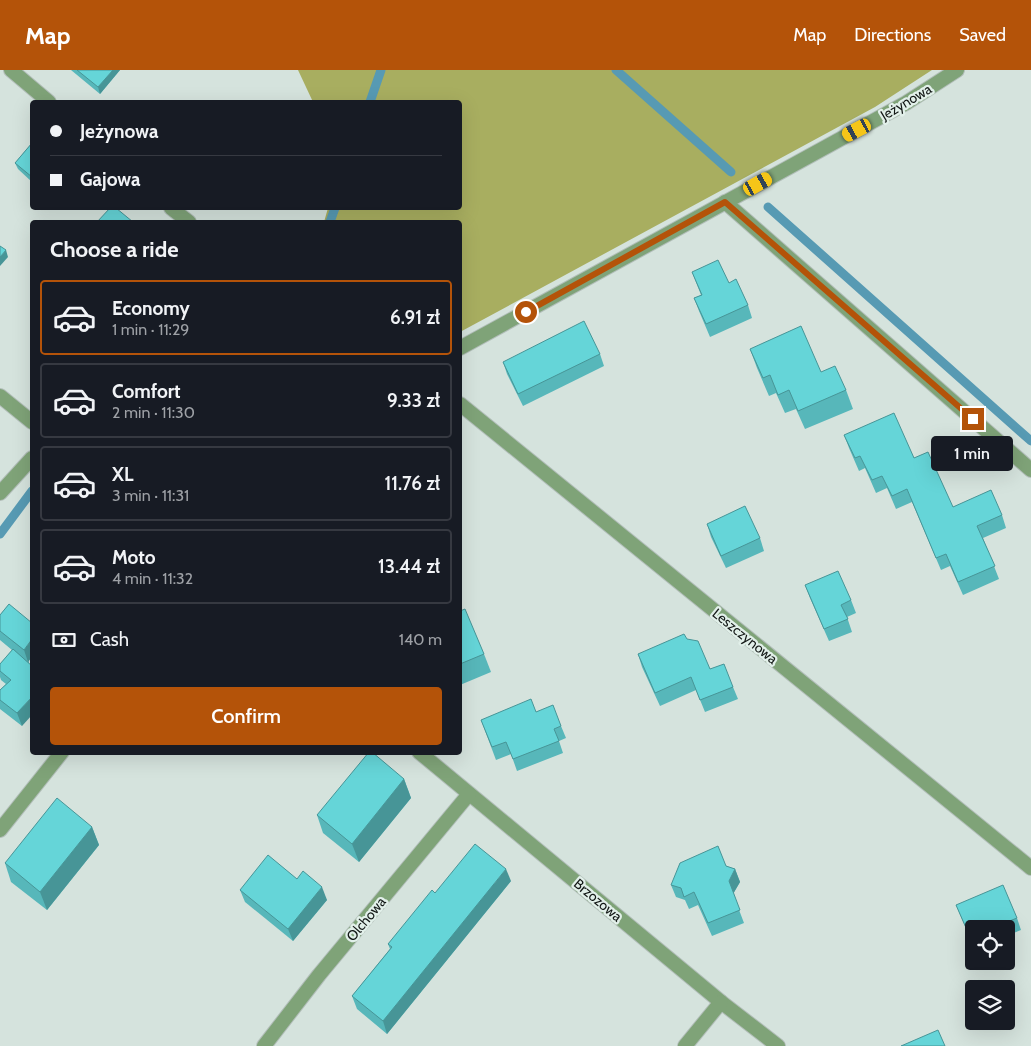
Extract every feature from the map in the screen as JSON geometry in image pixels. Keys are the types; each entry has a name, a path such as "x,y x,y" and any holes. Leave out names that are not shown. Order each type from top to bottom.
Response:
{"street":[{"path":"11,70 47,100"},
{"name":"Jeżynowa","path":"462,347 906,103 957,70"},
{"path":"725,202 1031,470"},
{"path":"174,210 186,220"},
{"path":"0,396 30,420"},
{"name":"Leszczynowa","path":"462,406 1031,868"},
{"path":"0,493 30,460"},
{"path":"0,830 60,755"},
{"name":"Brzozowa","path":"423,755 721,1002 778,1046"},
{"name":"Olchowa","path":"264,1046 319,975 469,794"},
{"path":"685,1046 721,1002"}],"green space":[{"path":"298,70 932,70 875,107 462,331 462,220 325,220 327,210 462,210 462,100 312,100"}],"building":[{"path":"77,70 113,70 98,87"},
{"path":"30,145 30,175 15,163"},
{"path":"108,210 118,210 131,220 99,220"},
{"path":"0,246 6,250 0,257"},
{"path":"718,260 729,283 736,279 748,305 706,324 694,298 702,295 692,272"},
{"path":"584,321 600,354 518,394 503,362"},
{"path":"801,326 821,372 835,366 846,390 798,411 789,390 778,395 770,375 763,378 750,349"},
{"path":"894,413 914,458 928,452 953,507 991,490 1002,515 977,526 995,566 958,582 946,554 936,558 907,489 892,496 882,476 872,480 860,456 855,458 844,435"},
{"path":"745,506 760,538 721,556 707,524"},
{"path":"838,571 851,600 841,605 848,619 824,629 805,585"},
{"path":"9,604 30,621 30,642 24,650 0,631 0,615"},
{"path":"465,609 484,654 462,663 462,610"},
{"path":"684,634 687,639 698,641 710,669 724,664 733,687 700,700 691,677 655,693 638,654"},
{"path":"13,649 30,664 30,699 17,713 0,700 0,690 11,680 0,671 0,664"},
{"path":"531,699 536,712 553,705 561,726 554,729 559,741 513,759 506,742 492,747 481,720"},
{"path":"367,755 376,755 404,779 352,844 317,815"},
{"path":"57,798 92,827 40,892 5,863"},
{"path":"475,844 506,869 383,1021 352,996 392,947 388,944 432,890 435,893"},
{"path":"718,846 726,866 735,869 729,881 740,910 708,923 694,892 684,897 681,888 671,885 680,863"},
{"path":"268,855 297,879 303,871 322,887 288,929 240,890"},
{"path":"1003,885 1017,918 1012,920 965,920 965,926 956,905"},
{"path":"938,1030 945,1046 901,1046"}],"waterway":[{"path":"371,100 381,70"},
{"path":"616,70 731,172"},
{"path":"768,207 1031,441"},
{"path":"331,220 334,210"},
{"path":"0,534 30,494"}],"route":[{"path":"526,312 725,202 973,419"}]}
